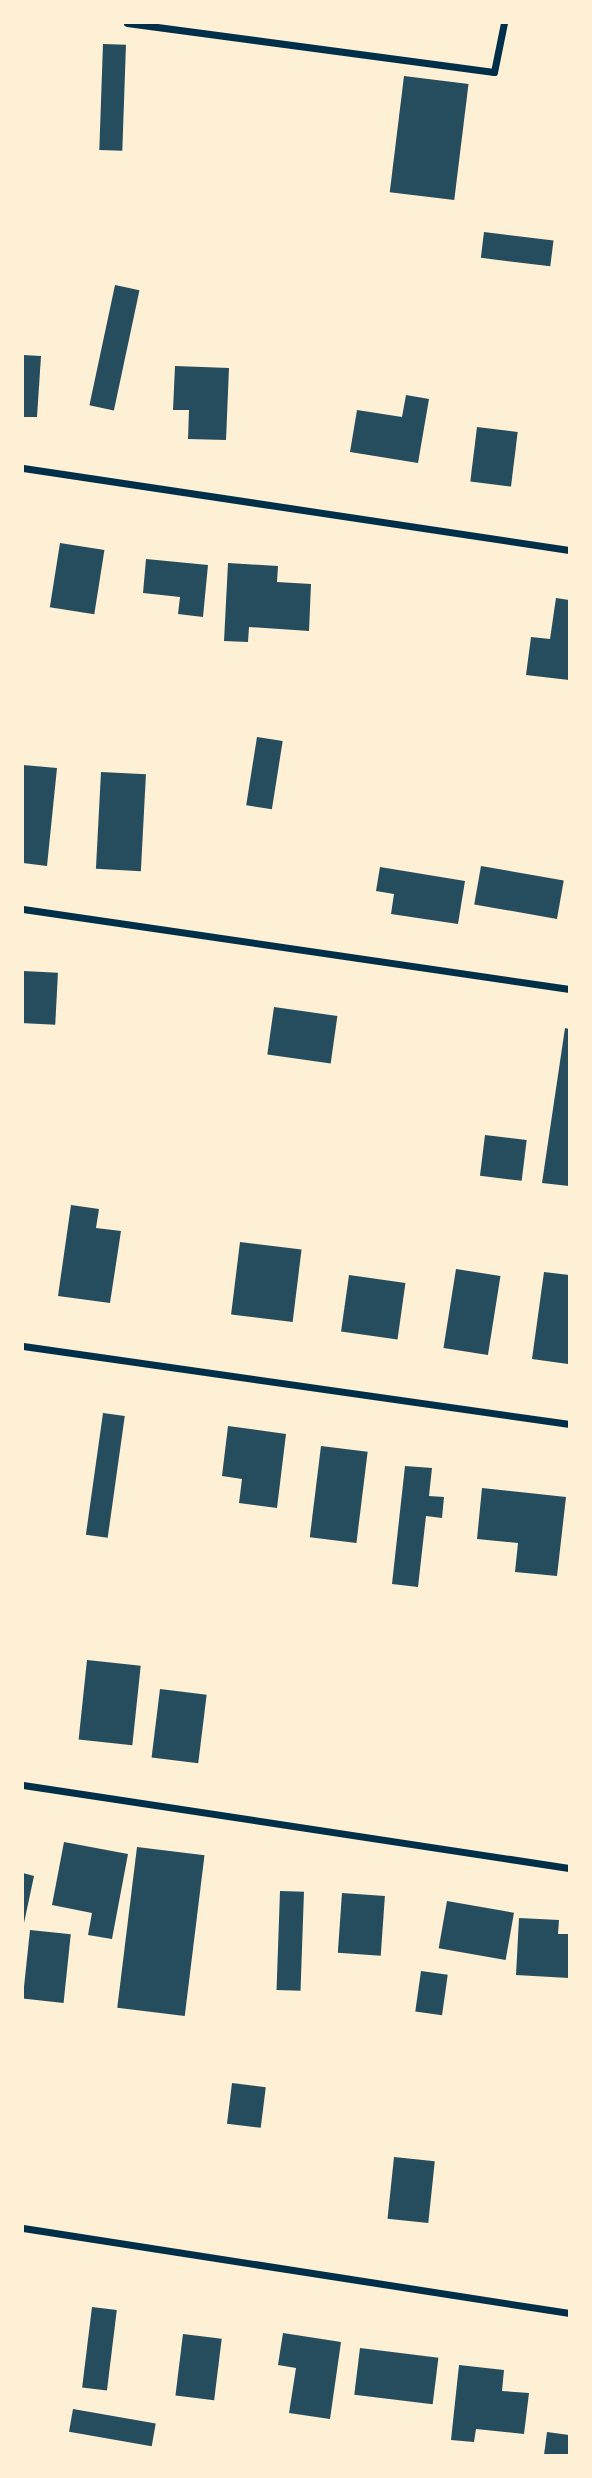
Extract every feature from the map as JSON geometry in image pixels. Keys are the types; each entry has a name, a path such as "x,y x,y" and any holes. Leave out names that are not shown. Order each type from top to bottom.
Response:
{"street":[{"path":"127,23 494,72 504,23"},
{"path":"23,468 569,550"},
{"path":"23,909 569,989"},
{"path":"23,1346 569,1424"},
{"path":"23,1785 569,1867"},
{"path":"23,2228 569,2313"}],"building":[{"path":"103,44 126,45 122,151 99,150"},
{"path":"404,76 469,84 454,200 390,192"},
{"path":"484,232 553,241 550,266 481,258"},
{"path":"115,285 139,290 114,411 89,405"},
{"path":"23,355 41,356 37,417 23,417"},
{"path":"175,366 229,368 226,440 188,439 189,410 173,410"},
{"path":"406,395 429,399 418,463 350,452 357,410 402,417"},
{"path":"477,427 518,432 511,487 470,482"},
{"path":"60,543 104,550 94,614 50,607"},
{"path":"146,559 208,565 203,617 178,614 180,597 143,593"},
{"path":"228,563 278,566 277,582 311,584 309,631 249,627 248,642 224,641"},
{"path":"556,598 569,600 569,680 526,675 531,637 550,639"},
{"path":"257,737 283,741 272,809 246,805"},
{"path":"23,765 57,768 47,866 23,863"},
{"path":"101,772 146,774 141,871 96,869"},
{"path":"481,866 564,881 557,919 474,904"},
{"path":"380,867 465,881 458,924 391,914 394,894 376,891"},
{"path":"23,971 58,973 55,1025 23,1023"},
{"path":"274,1007 337,1016 331,1063 267,1055"},
{"path":"565,1028 569,1029 569,1186 542,1183"},
{"path":"485,1135 527,1140 522,1181 480,1176"},
{"path":"71,1205 99,1209 96,1228 121,1231 110,1303 58,1296"},
{"path":"240,1242 302,1250 293,1322 231,1314"},
{"path":"456,1269 500,1276 488,1355 443,1348"},
{"path":"544,1272 569,1275 568,1364 532,1359"},
{"path":"349,1275 405,1283 398,1339 341,1331"},
{"path":"103,1413 125,1416 108,1538 86,1535"},
{"path":"228,1426 286,1434 277,1508 239,1503 242,1479 222,1476"},
{"path":"321,1446 368,1452 356,1543 310,1537"},
{"path":"405,1466 432,1468 429,1496 444,1497 442,1518 426,1516 418,1587 392,1584"},
{"path":"482,1488 566,1497 557,1576 515,1572 518,1543 477,1539"},
{"path":"87,1660 141,1666 132,1745 79,1740"},
{"path":"160,1689 207,1695 198,1763 152,1757"},
{"path":"64,1842 128,1854 112,1939 88,1935 92,1913 52,1905"},
{"path":"137,1847 204,1855 185,2016 117,2008"},
{"path":"23,1873 34,1876 24,1923 23,1923"},
{"path":"280,1891 304,1892 301,1991 277,1990"},
{"path":"342,1893 385,1896 381,1956 338,1953"},
{"path":"447,1901 514,1913 506,1960 439,1948"},
{"path":"519,1918 559,1920 558,1934 569,1934 569,1978 516,1975"},
{"path":"30,1930 71,1934 64,2003 23,1999"},
{"path":"421,1971 448,1975 442,2015 415,2012"},
{"path":"232,2083 266,2087 261,2128 227,2124"},
{"path":"394,2157 435,2161 428,2223 388,2219"},
{"path":"92,2307 117,2310 107,2390 82,2387"},
{"path":"283,2333 341,2342 330,2419 289,2413 296,2368 278,2365"},
{"path":"183,2334 222,2339 214,2400 175,2396"},
{"path":"360,2348 438,2358 433,2404 354,2395"},
{"path":"459,2365 504,2370 502,2391 529,2393 524,2434 476,2429 474,2442 451,2440"},
{"path":"73,2409 156,2424 152,2446 69,2432"},
{"path":"547,2432 569,2435 569,2455 544,2455"}]}
